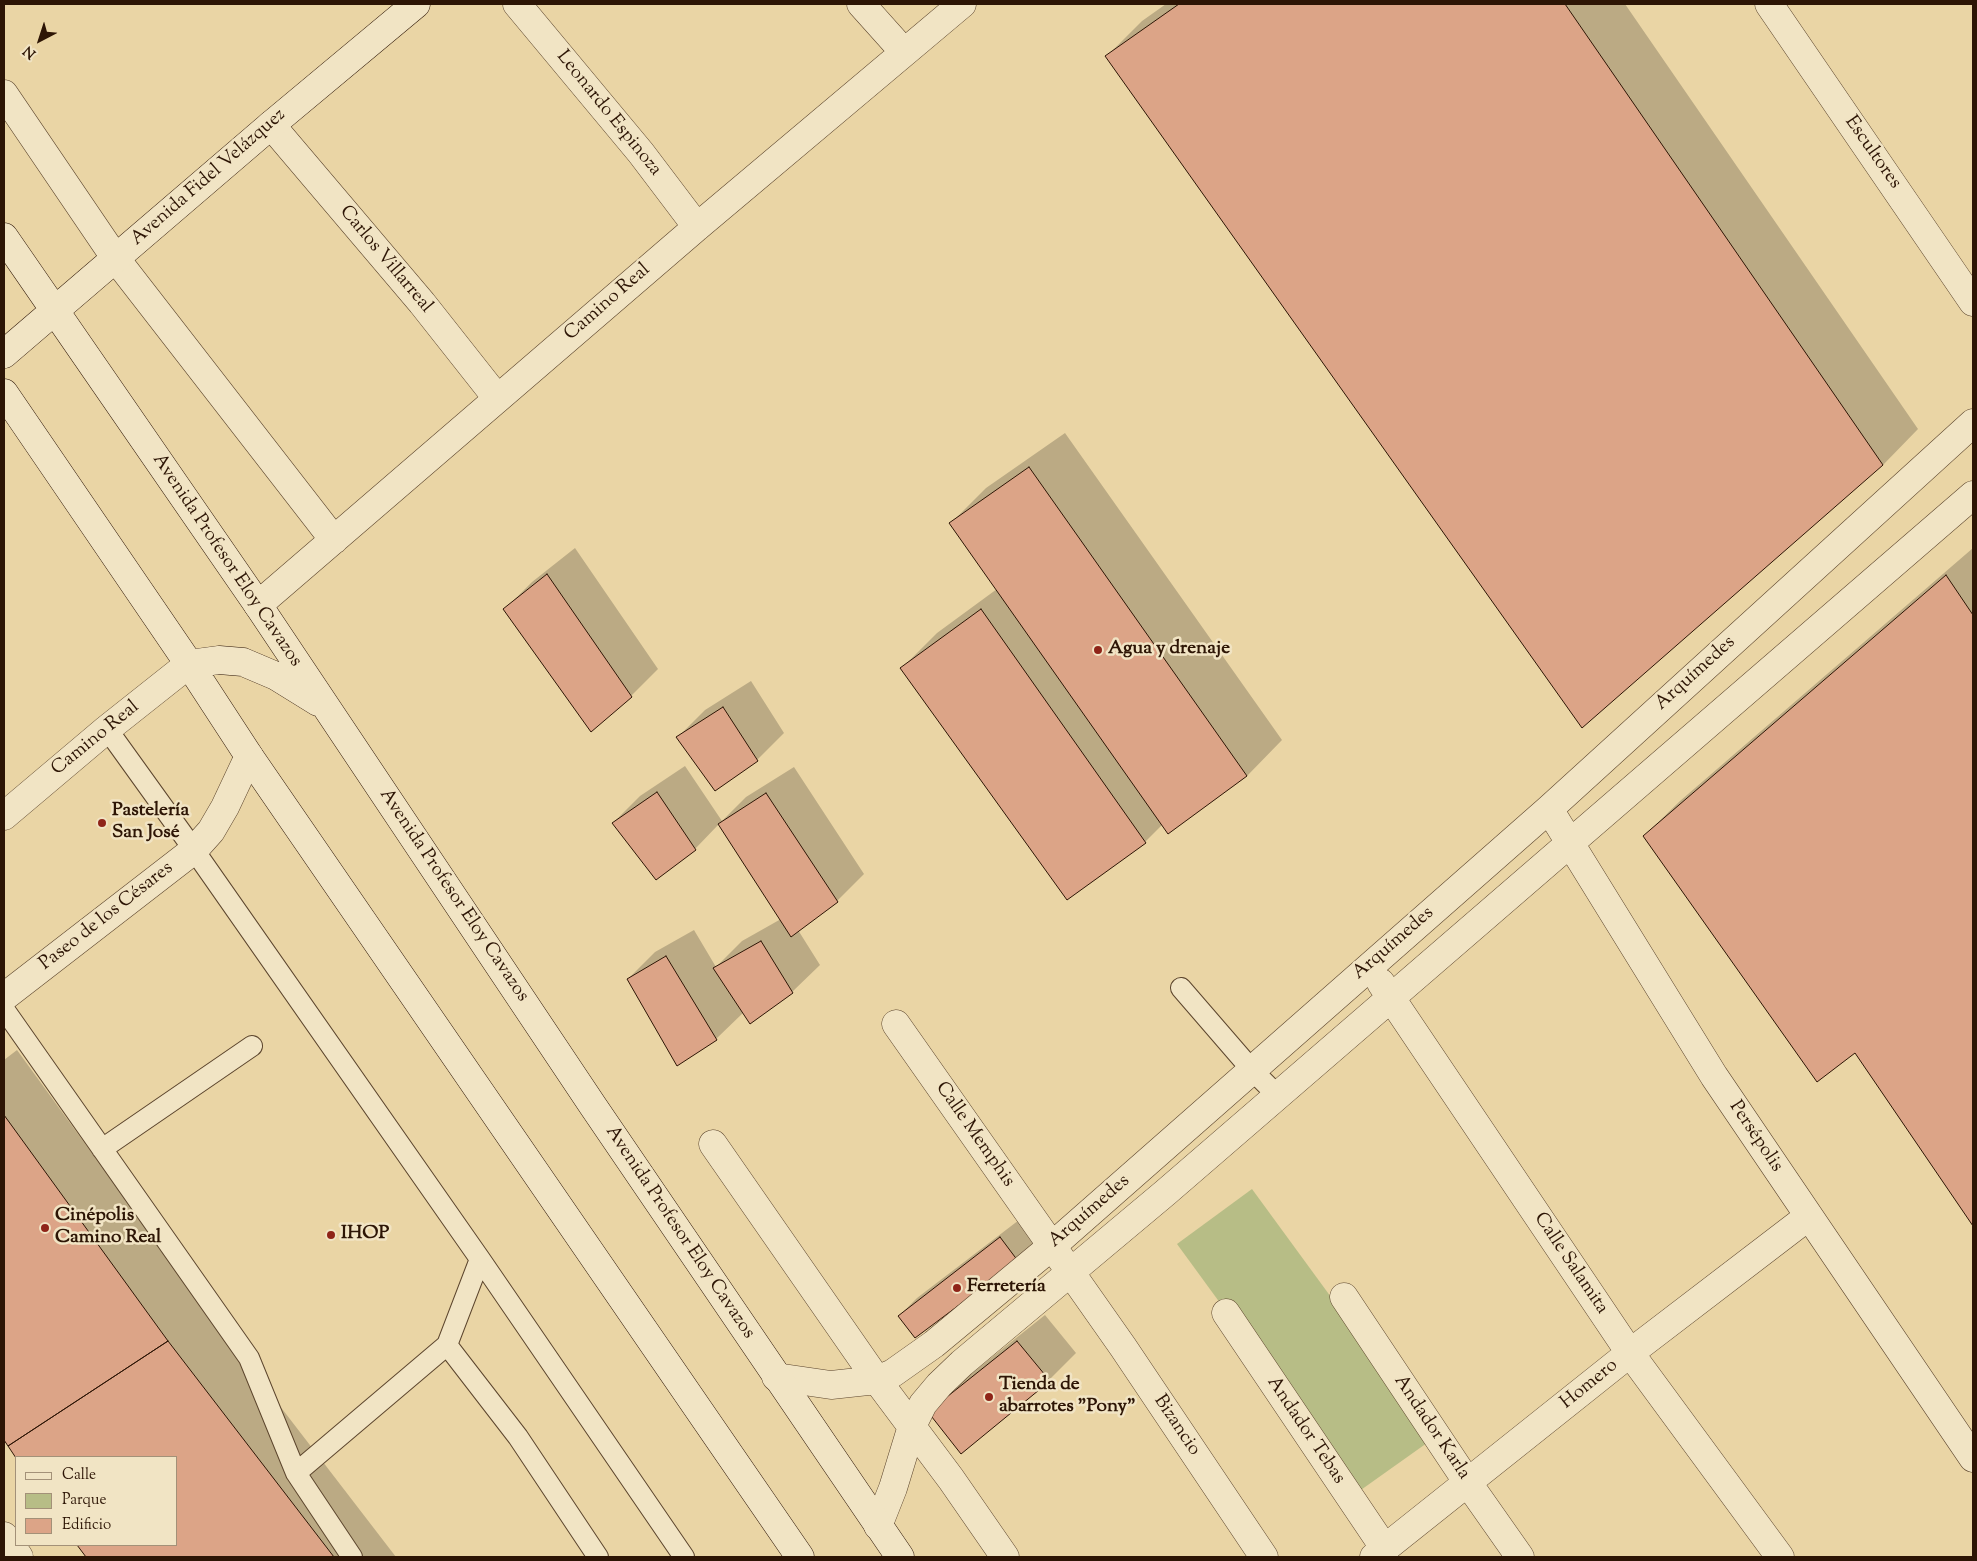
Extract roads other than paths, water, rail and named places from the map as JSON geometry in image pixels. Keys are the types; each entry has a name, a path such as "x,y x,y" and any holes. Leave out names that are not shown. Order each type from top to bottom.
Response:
{"street":[{"name":"Avenida Fidel Velázquez","path":"4,354 271,125 416,4"},
{"name":"Leonardo Espinoza","path":"517,4 640,153 697,227"},
{"path":"861,4 904,52"},
{"name":"Camino Real","path":"258,605 697,227 962,4"},
{"name":"Escultores","path":"1769,4 1973,302"},
{"path":"4,94 116,259 334,540"},
{"name":"Carlos Villarreal","path":"271,125 422,302 497,398"},
{"name":"Avenida Profesor Eloy Cavazos","path":"4,237 258,605 776,1377 900,1557"},
{"path":"4,393 189,664 249,756 800,1557"},
{"name":"Arquímedes","path":"776,1377 831,1385 877,1380 893,1373 934,1344 1052,1246 1548,809 1973,423"},
{"name":"Arquímedes","path":"878,1526 893,1488 912,1426 923,1404 939,1385 962,1363 1570,844 1973,495"},
{"path":"189,664 220,660 243,662 276,676 326,706"},
{"name":"Camino Real","path":"4,816 107,729 189,664"},
{"name":"Paseo de los Césares","path":"4,997 194,850 211,831 225,808 249,756"},
{"name":"Persépolis","path":"1548,809 1714,1076 1973,1458"},
{"name":"Calle Salamita","path":"1368,966 1391,997 1630,1353 1780,1557"},
{"name":"Calle Memphis","path":"896,1024 1070,1272"},
{"path":"713,1144 877,1380 1005,1557"},
{"name":"Homero","path":"1379,1553 1630,1353 1809,1216"},
{"name":"Bizancio","path":"1070,1272 1123,1347 1264,1557"},
{"name":"Andador Karla","path":"1344,1297 1468,1483 1520,1557"},
{"name":"Andador Tebas","path":"1226,1313 1379,1553"},
{"path":"4,1536 19,1557"}],"lane":[{"path":"107,729 194,850 480,1259 684,1557"},
{"path":"1181,988 1251,1069 1277,1095"},
{"path":"4,1009 249,1358 296,1473 352,1557"},
{"path":"102,1149 252,1046"},
{"path":"296,1473 447,1345 480,1259"},
{"path":"447,1345 518,1437 598,1557"}],"place":[{"name":"Agua y drenaje","path":"1098,650"},
{"name":"Pastelería San José","path":"102,823"},
{"name":"Cinépolis Camino Real","path":"45,1228"},
{"name":"IHOP","path":"331,1235"},
{"name":"Ferretería","path":"957,1288"},
{"name":"Tienda de abarrotes \"Pony\"","path":"989,1397"}]}
